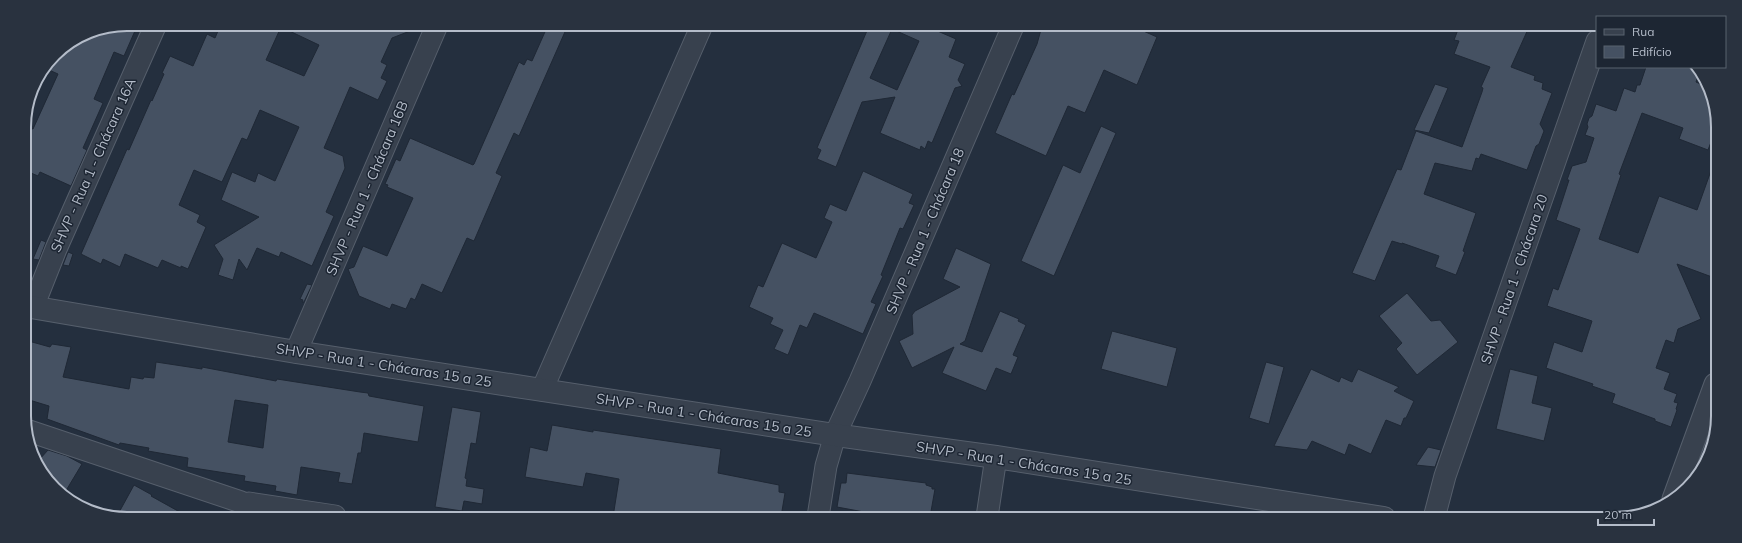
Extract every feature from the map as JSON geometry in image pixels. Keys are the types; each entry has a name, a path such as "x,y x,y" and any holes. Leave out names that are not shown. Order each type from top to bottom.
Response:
{"street":[{"name":"SHVP - Rua 1 - Chácara 16A","path":"31,303 153,31"},
{"name":"SHVP - Rua 1 - Chácara 16B","path":"296,352 434,31"},
{"path":"542,390 699,31"},
{"name":"SHVP - Rua 1 - Chácara 18","path":"819,512 826,466 835,435 1011,31"},
{"name":"SHVP - Rua 1 - Chácara 20","path":"1436,512 1445,476 1596,44"},
{"name":"SHVP - Rua 1 - Chácaras 15 a 25","path":"31,307 296,352 835,435 996,457 1346,512"},
{"path":"1677,489 1711,395"},
{"path":"33,432 241,502 308,512"},
{"path":"988,512 996,457"},
{"path":"241,502 257,512"}],"building":[{"path":"135,31 124,56 114,52 94,99 103,103 83,148 87,150 71,186 40,172 38,176 31,173 31,128 33,129 58,74 50,70 59,59 79,44 102,34"},
{"path":"218,31 279,31 266,60 304,76 319,45 289,31 410,31 392,38 381,62 387,65 381,78 387,81 378,100 350,87 324,148 343,156 345,168 326,212 334,216 312,266 281,252 279,257 257,248 247,270 239,259 233,280 218,275 223,259 214,245 259,217 221,200 232,172 255,182 258,173 275,181 299,127 260,110 247,140 242,138 222,182 194,170 179,205 200,215 197,222 206,227 188,269 181,266 181,268 162,260 158,268 125,254 120,267 103,259 101,264 81,254 127,149 129,150 151,100 152,101 170,56 193,66 207,34 215,38"},
{"path":"545,31 565,31 519,136 514,133 496,173 502,176 474,241 467,238 442,293 422,284 415,300 411,298 406,309 392,304 390,309 359,296 348,269 354,267 363,246 387,256 413,198 387,187 388,185 385,184 396,159 400,161 410,138 473,165 519,62 524,65 527,59 532,61"},
{"path":"867,31 891,31 870,78 897,90 919,41 896,31 938,31 956,39 949,57 965,64 958,80 962,86 955,88 932,143 928,141 925,149 921,146 920,150 880,133 895,97 862,102 836,167 817,159 821,150 817,148"},
{"path":"1041,31 1143,31 1157,37 1137,85 1104,70 1085,113 1068,106 1046,156 995,133 1012,94 1014,95 1037,44"},
{"path":"1457,31 1527,31 1511,67 1535,76 1534,80 1543,83 1542,89 1552,93 1540,124 1544,131 1539,144 1536,146 1527,170 1481,154 1479,159 1476,158 1472,171 1435,163 1424,194 1476,213 1463,251 1465,252 1456,275 1435,267 1439,256 1392,241 1375,281 1352,273 1397,169 1401,170 1416,131 1462,147 1482,92 1483,88 1481,87 1490,67 1454,54 1459,41 1454,40"},
{"path":"1646,68 1690,68 1697,78 1696,82 1700,84 1706,96 1710,115 1711,142 1708,150 1679,139 1683,128 1642,113 1619,174 1621,175 1599,239 1638,253 1659,196 1697,210 1711,171 1711,277 1677,264 1701,319 1678,329 1674,343 1666,340 1656,368 1670,373 1664,389 1677,394 1674,402 1678,403 1677,410 1671,427 1655,421 1655,419 1612,403 1615,394 1592,386 1593,384 1546,368 1554,342 1582,352 1592,321 1547,306 1553,288 1558,290 1580,229 1556,220 1569,180 1567,180 1572,166 1586,162 1594,138 1585,135 1589,118 1592,116 1596,104 1616,111 1624,88 1635,92 1637,85 1640,85"},
{"path":"1435,84 1448,88 1429,133 1414,130"},
{"path":"1101,126 1116,133 1054,276 1021,261 1063,165 1080,173"},
{"path":"863,171 913,194 909,203 914,205 903,229 900,228 881,275 883,276 871,302 876,304 863,334 814,313 807,328 800,325 788,355 774,349 783,330 770,324 773,318 749,307 758,285 763,287 782,243 816,258 832,222 824,218 830,204 846,211"},
{"path":"41,240 46,242 39,260 33,259"},
{"path":"956,248 991,264 965,341 960,344 982,352 1000,311 1019,319 1018,321 1026,325 1013,355 1018,357 1011,374 996,368 986,391 942,373 954,347 912,368 899,341 913,334 912,315 915,311 960,287 943,279"},
{"path":"68,252 73,254 69,266 63,265"},
{"path":"307,284 312,285 304,302 302,302 303,300 300,299"},
{"path":"1407,293 1431,321 1440,320 1458,342 1417,375 1396,349 1402,343 1379,316"},
{"path":"1112,331 1177,348 1167,387 1101,369"},
{"path":"31,342 50,347 52,344 71,347 63,377 129,389 131,377 143,379 144,377 154,378 156,362 202,369 202,367 276,381 277,379 368,393 369,396 424,406 418,442 364,433 361,453 358,453 352,484 338,482 340,473 301,467 297,495 275,491 276,486 244,481 245,476 187,467 188,458 148,451 149,448 120,443 119,445 47,419 49,406 31,401","holes":["235,400 268,405 263,448 228,442"]},
{"path":"1266,362 1284,367 1269,424 1249,418"},
{"path":"1311,369 1339,382 1341,377 1352,382 1358,369 1399,387 1394,391 1414,401 1401,426 1386,420 1371,454 1349,444 1345,455 1312,441 1307,450 1274,446"},
{"path":"1510,369 1538,376 1532,403 1552,408 1544,441 1496,429"},
{"path":"452,407 481,412 476,444 471,443 465,478 467,479 466,486 484,489 482,504 464,501 462,511 435,507"},
{"path":"552,425 721,449 718,473 779,485 779,492 785,493 782,512 614,512 619,479 586,473 583,487 525,477 530,447 547,451"},
{"path":"1428,447 1441,450 1435,467 1416,465"},
{"path":"48,450 67,456 82,464 66,490 59,484 47,469 41,458"},
{"path":"847,473 926,483 926,485 932,487 932,489 935,489 931,512 864,512 837,507 841,483 846,483"},
{"path":"134,485 180,512 127,512 120,511"}]}
